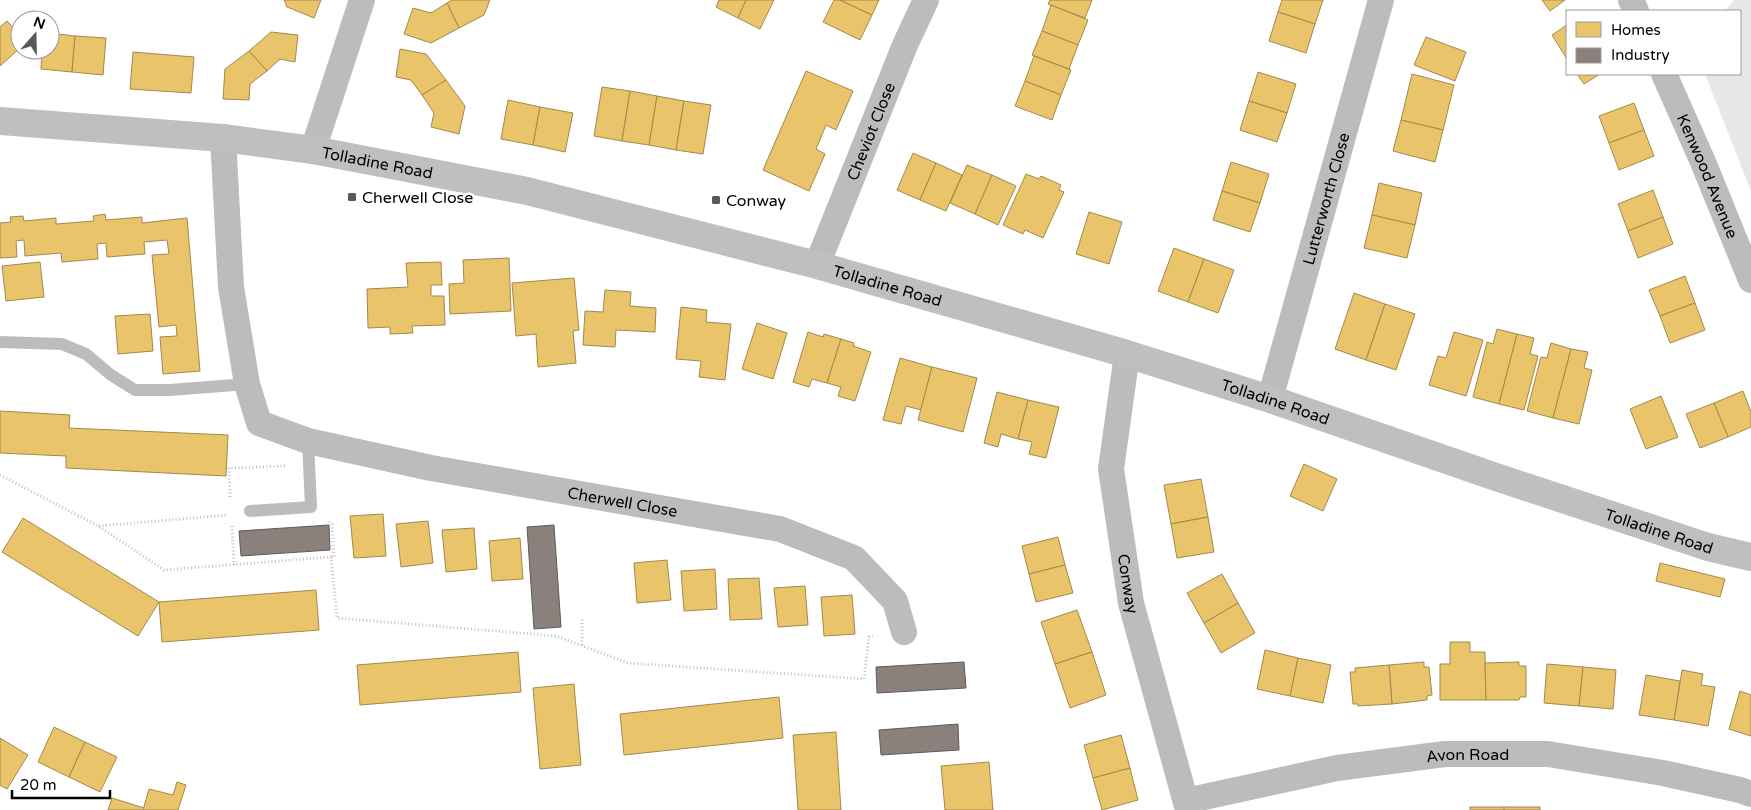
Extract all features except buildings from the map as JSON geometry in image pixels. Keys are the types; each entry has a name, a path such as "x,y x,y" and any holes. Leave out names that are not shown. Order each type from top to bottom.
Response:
{"main road":[{"name":"Tolladine Road","path":"0,121 223,138 312,150 527,192 817,265 1127,354 1270,399 1496,478 1708,547 1751,557"}],"street":[{"path":"312,150 362,0"},
{"name":"Cheviot Close","path":"817,265 904,45 926,0"},
{"name":"Lutterworth Close","path":"1270,399 1381,0"},
{"name":"Kenwood Avenue","path":"1664,75 1703,162 1751,280"},
{"name":"Cherwell Close","path":"223,138 231,287 247,384 259,423 308,441 432,468 780,529 854,558 895,601 904,632"},
{"name":"Conway","path":"1127,354 1111,469 1131,603 1187,805"},
{"name":"Avon Road","path":"1187,805 1337,768 1445,754 1548,754 1663,773 1751,794"}],"lane":[{"path":"0,342 62,344 86,354 111,375 135,390 170,390 247,384"},
{"path":"250,511 311,507 308,441"}],"path":[{"path":"0,475 98,526 164,570 334,558 332,524 311,507"},
{"path":"98,526 231,515"},
{"path":"331,558 337,618 556,636 628,663 864,680 869,637 904,632"},
{"path":"582,618 582,645"}],"shaded area":[{"path":"1734,0 1751,0 1751,191 1705,75 1741,75 1741,10 1726,10"}],"place":[{"name":"Cherwell Close","path":"352,197"},
{"name":"Conway","path":"716,200"}]}
